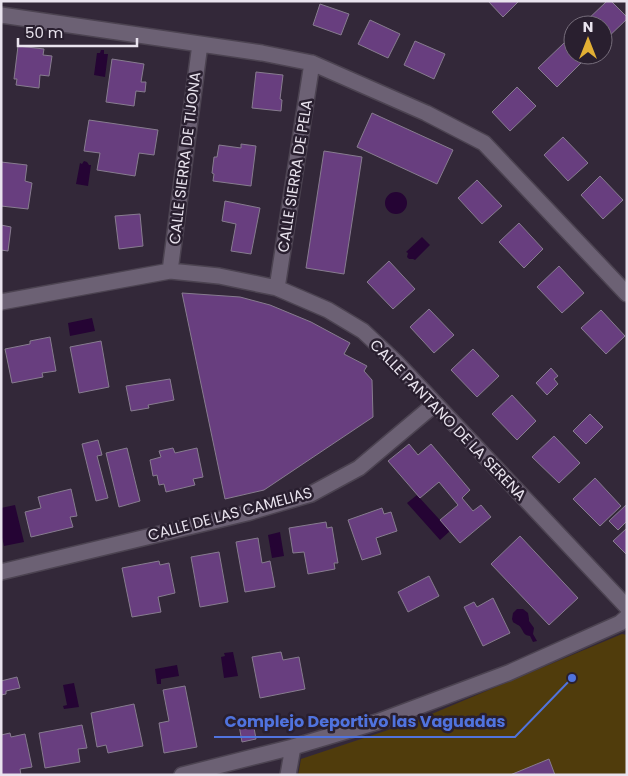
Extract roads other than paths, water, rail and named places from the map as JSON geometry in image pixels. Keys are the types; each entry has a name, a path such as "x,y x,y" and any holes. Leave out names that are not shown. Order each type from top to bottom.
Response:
{"street":[{"path":"1,15 262,53 312,63 426,113 484,143 627,294"},
{"name":"CALLE SIERRA DE TIJONA","path":"170,271 200,44"},
{"name":"CALLE SIERRA DE PELA","path":"277,288 312,63"},
{"name":"CALLE PANTANO DE LA SERENA","path":"1,302 170,271 219,276 277,288 328,310 363,331 396,362 627,607"},
{"name":"CALLE DE LAS CAMELIAS","path":"1,572 247,513 311,494 359,468 435,404"},
{"path":"182,775 293,747 377,722 508,673 620,623 627,617"},
{"path":"288,775 293,747"}],"place":[{"name":"Complejo Deportivo las Vaguadas","path":"572,678"}]}
